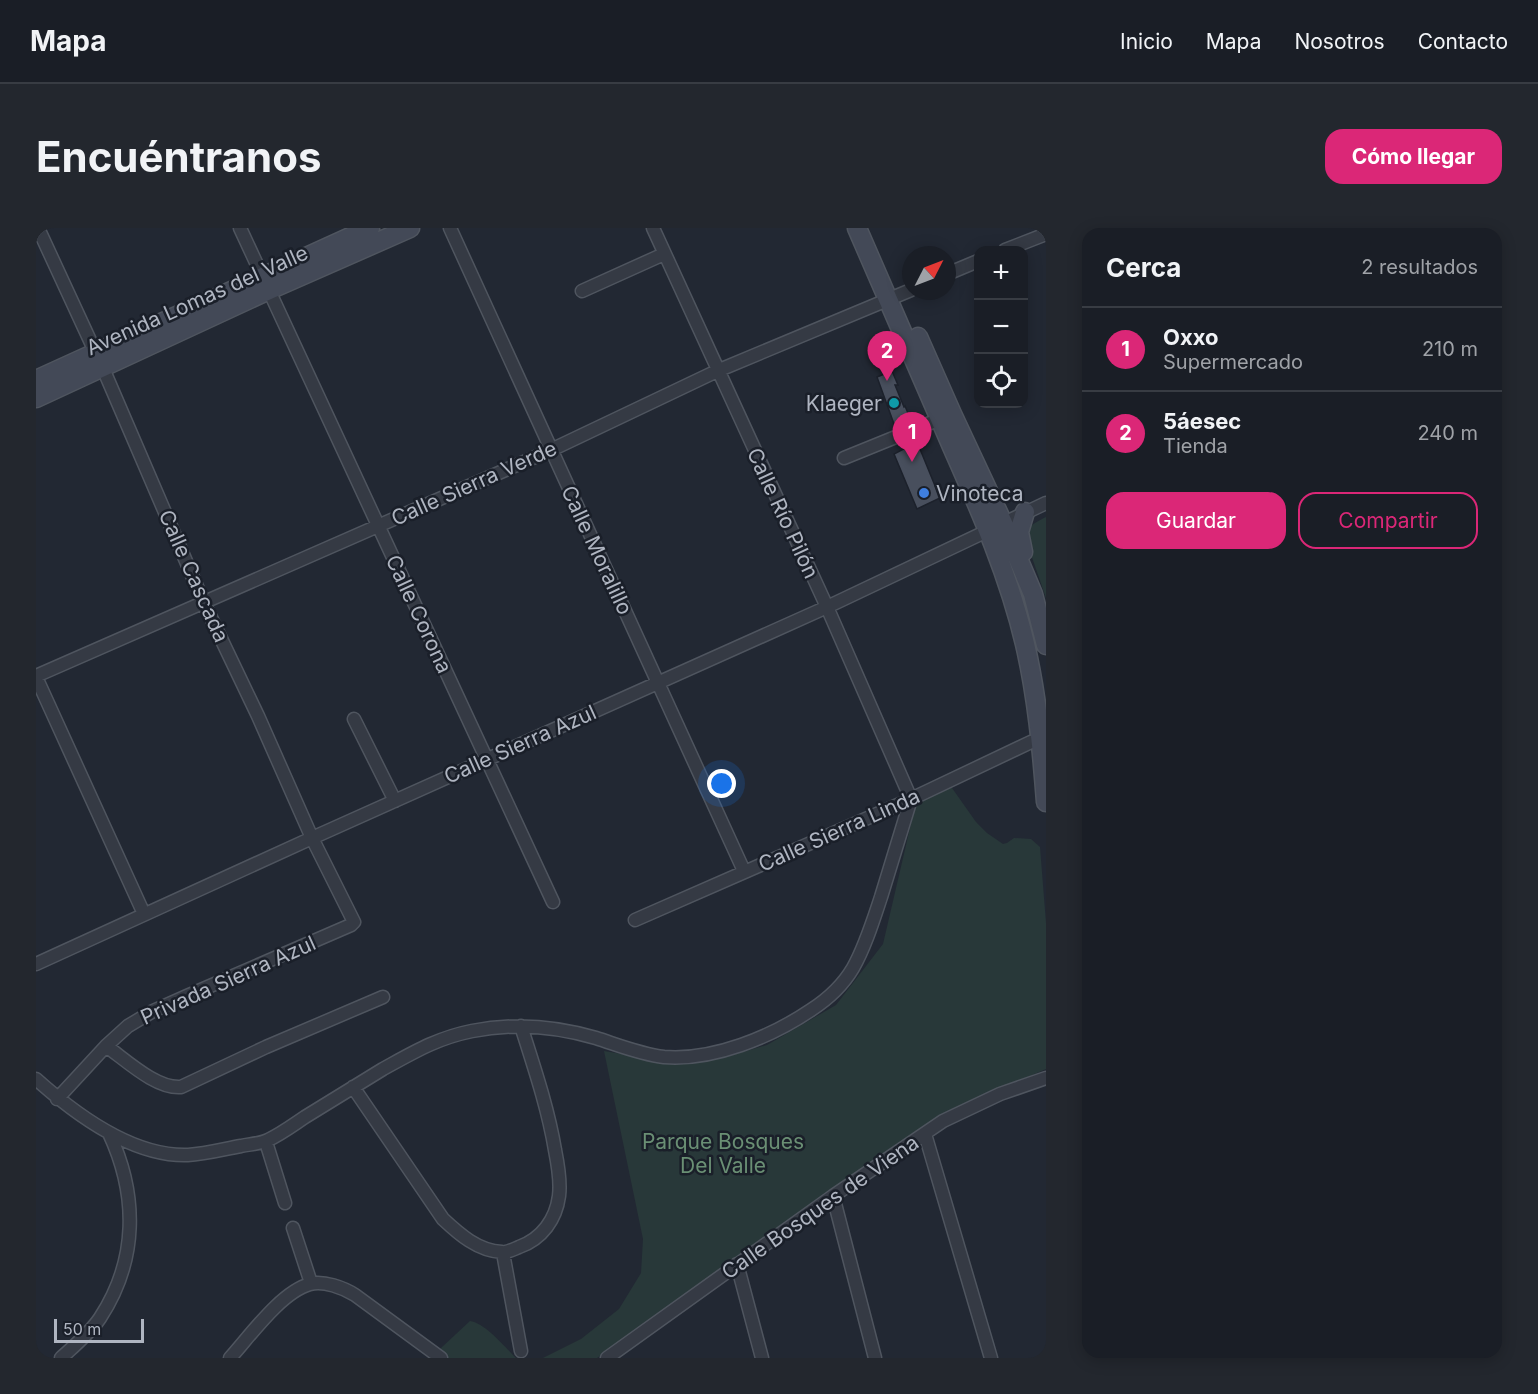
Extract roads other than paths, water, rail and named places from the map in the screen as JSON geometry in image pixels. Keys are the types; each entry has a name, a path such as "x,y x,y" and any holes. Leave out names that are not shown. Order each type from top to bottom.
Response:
{"main road":[{"name":"Avenida Lomas del Valle","path":"266,284 370,228"},
{"name":"Avenida Lomas del Valle","path":"36,398 99,360 266,284 410,228"},
{"path":"857,228 899,295"},
{"path":"868,228 899,295 946,417 996,526 1033,594"},
{"name":"Avenida Lomas del Valle","path":"36,380 99,360"},
{"path":"1025,512 1019,531 1046,645"},
{"path":"996,526 1035,694 1046,802"}],"street":[{"name":"Calle Cascada","path":"38,228 99,360 204,603 258,716 312,838 354,922"},
{"name":"Calle Corona","path":"240,228 553,902"},
{"name":"Calle Moralillo","path":"450,228 744,871"},
{"name":"Calle Río Pilón","path":"652,228 827,607 911,799"},
{"path":"1015,246 1046,234"},
{"path":"582,291 664,254"},
{"path":"956,270 974,263"},
{"name":"Calle Sierra Verde","path":"36,676 551,450 717,371 899,295"},
{"path":"844,458 946,417"},
{"name":"Calle Sierra Azul","path":"36,964 827,607 1046,503"},
{"path":"36,676 144,914"},
{"path":"354,719 395,801"},
{"name":"Calle Sierra Linda","path":"635,920 911,799 1031,741 1041,739"},
{"path":"36,1079 57,1099 109,1133 141,1146 175,1155 190,1155 266,1142 425,1045 475,1030 521,1026 550,1028 573,1032 637,1052 686,1058 741,1045 805,1014 831,995 853,968 874,917 911,799"},
{"name":"Privada Sierra Azul","path":"57,1099 106,1046 128,1026 153,1011 354,922"},
{"path":"106,1046 155,1081 182,1087 266,1047 383,997"},
{"path":"353,1087 443,1219 460,1235 482,1247 503,1253 525,1245 547,1228 555,1213 560,1194 559,1171 550,1124 521,1026"},
{"name":"Calle Bosques de Viena","path":"608,1358 622,1353 737,1264 833,1196 953,1116 1000,1094 1046,1078"},
{"path":"61,1358 99,1320 117,1289 125,1264 129,1240 128,1196 121,1164 109,1133"},
{"path":"925,1134 991,1358"},
{"path":"266,1142 285,1203"},
{"path":"833,1196 875,1358"},
{"path":"293,1228 311,1283"},
{"path":"503,1253 521,1351"},
{"path":"737,1264 762,1358"},
{"path":"230,1358 279,1303 311,1283 346,1289 441,1358"}],"place":[{"name":"5áesec","path":"887,381"},
{"name":"Klaeger","path":"894,403"},
{"name":"Oxxo","path":"912,462"},
{"name":"Vinoteca","path":"924,493"}],"park label":[{"name":"Parque Bosques Del Valle","path":"723,1153"}]}
